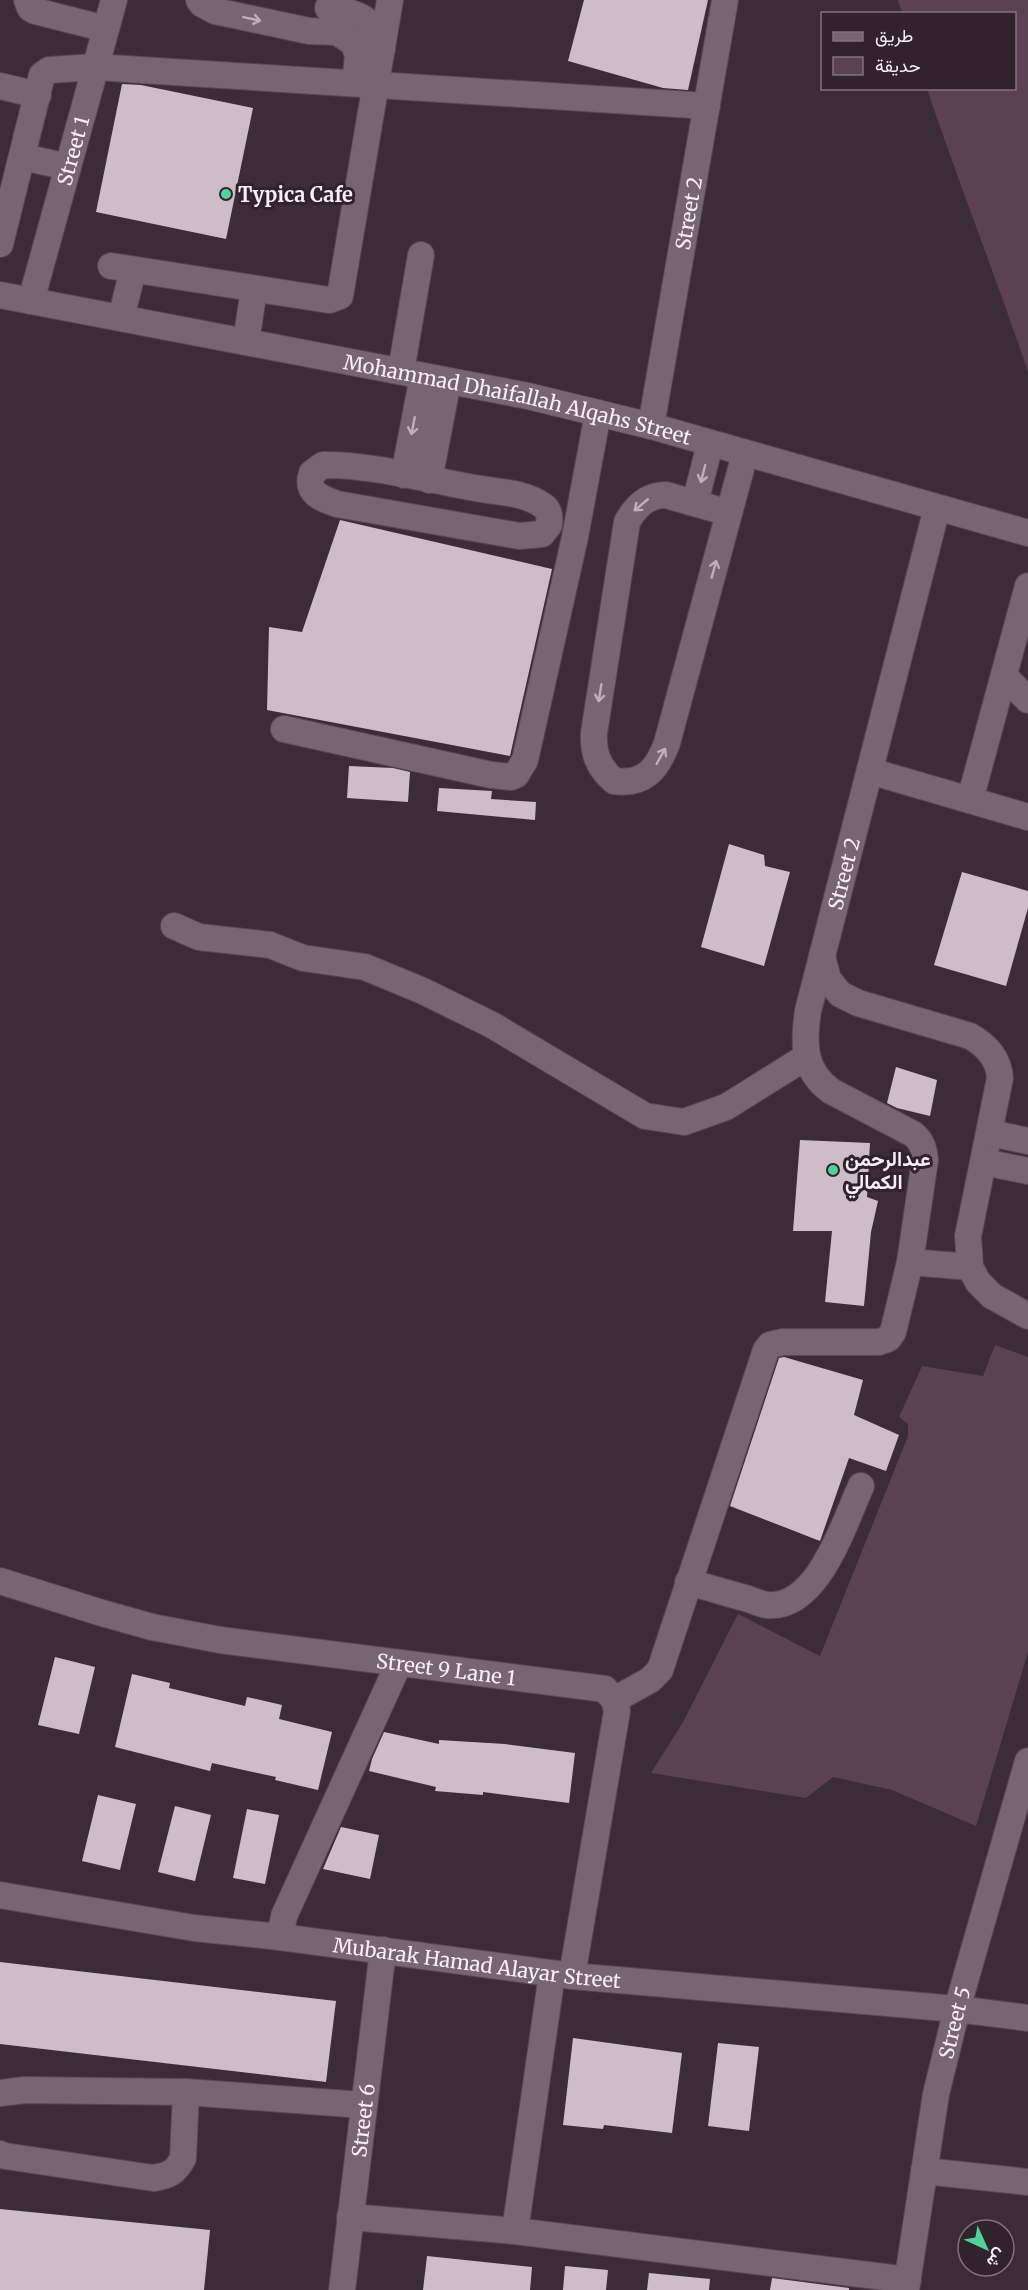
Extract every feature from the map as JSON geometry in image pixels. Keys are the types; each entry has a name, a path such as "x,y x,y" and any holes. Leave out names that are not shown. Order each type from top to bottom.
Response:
{"street":[{"path":"27,0 30,8 35,11 106,29"},
{"name":"Street 1","path":"31,301 114,0"},
{"path":"199,0 214,11 309,31 336,32 354,44 366,84"},
{"path":"121,318 122,268 329,300 340,296 366,84 382,49 390,0"},
{"name":"Street 2","path":"651,426 725,0"},
{"path":"309,31 320,27 326,20 326,4 356,14 368,21 378,34 382,49"},
{"path":"0,244 42,75 48,70 95,67 706,106"},
{"path":"0,86 38,95"},
{"path":"23,157 68,166"},
{"path":"416,477 412,374 421,255"},
{"path":"246,342 254,289"},
{"name":"Mohammad Dhaifallah Alqahs Street","path":"0,295 528,396 651,426 1028,533"},
{"path":"416,477 448,381"},
{"path":"284,729 491,774 511,777 516,775 525,760 575,537 598,414"},
{"path":"695,503 710,444"},
{"path":"729,513 666,495 656,495 637,507 627,522 594,733 594,748 598,762 604,773 614,781 636,782 651,772 662,757 729,513 745,454"},
{"path":"323,465 416,477 534,500 546,508 549,513 549,525 542,534 519,536 337,504 312,492 310,485 312,473 323,465"},
{"name":"Street 2","path":"806,1057 804,1036 808,1011 937,508"},
{"path":"970,800 1028,586"},
{"path":"1004,676 1028,700"},
{"path":"870,771 1028,817"},
{"path":"174,926 200,937 270,945 303,958 365,967 423,991 492,1025 645,1116 684,1122 726,1107 806,1057 812,1071 822,1084 913,1134 922,1143 925,1160 910,1262 893,1332 888,1339 879,1342 783,1342 770,1346 766,1350 660,1670 650,1680 614,1700 617,1711 562,1975 515,2231"},
{"path":"822,956 828,979 840,994 858,1003 970,1036 985,1046 997,1062 1000,1078 968,1236 970,1267 978,1282 992,1296 1028,1316"},
{"path":"990,1133 1028,1141"},
{"path":"984,1162 1028,1172"},
{"path":"910,1262 970,1267"},
{"path":"688,1582 768,1605 786,1603 802,1594 813,1584 825,1566 861,1486"},
{"name":"Street 9 Lane 1","path":"0,1581 152,1627 220,1641 597,1687 605,1689 614,1700"},
{"path":"280,1937 284,1916 399,1663"},
{"name":"Street 5","path":"907,2285 936,2094 957,2009 1028,1761"},
{"name":"Mubarak Hamad Alayar Street","path":"0,1895 194,1928 383,1950 562,1975 957,2009 1028,2018"},
{"name":"Street 6","path":"342,2290 383,1950"},
{"path":"0,2093 25,2090 186,2092 363,2105"},
{"path":"0,2154 153,2178 166,2176 178,2167 183,2158 186,2092"},
{"path":"924,2171 1028,2182"},
{"path":"350,2217 515,2231 907,2285"}],"green space":[{"path":"898,0 1028,0 1028,372 927,90 1016,90 1016,12 902,12"},
{"path":"995,1345 1028,1357 1028,1652 976,1826 892,1790 833,1777 806,1798 651,1773 683,1722 738,1614 820,1656 908,1436 908,1424 899,1417 922,1366 983,1376"}],"building":[{"path":"584,0 708,0 688,90 663,88 568,61"},
{"path":"122,84 141,85 253,108 226,239 96,212"},
{"path":"340,520 552,569 510,756 267,710 269,627 302,632"},
{"path":"349,766 393,768 410,772 408,802 347,798"},
{"path":"439,788 492,791 491,799 536,802 535,820 437,811"},
{"path":"729,844 764,855 765,866 790,872 764,966 701,947"},
{"path":"962,872 1028,891 1028,908 1006,986 934,965"},
{"path":"896,1067 937,1080 930,1116 897,1108 887,1103"},
{"name":"عبدالرحمن الكمالي","path":"800,1140 870,1143 867,1197 878,1201 871,1232 864,1306 825,1302 832,1231 793,1231"},
{"path":"784,1357 863,1380 854,1415 899,1435 886,1471 849,1458 820,1541 730,1506 779,1358"},
{"path":"55,1657 95,1667 79,1734 38,1725"},
{"path":"132,1674 170,1683 169,1688 245,1706 247,1697 282,1705 279,1719 332,1732 318,1790 275,1780 276,1777 212,1763 210,1771 115,1747"},
{"path":"384,1732 439,1744 439,1740 505,1744 575,1753 569,1803 483,1792 483,1795 435,1791 436,1787 369,1771"},
{"path":"98,1795 136,1804 120,1870 82,1861"},
{"path":"175,1806 211,1815 195,1881 158,1872"},
{"path":"247,1809 279,1815 265,1884 233,1878"},
{"path":"341,1827 379,1835 370,1879 323,1869"},
{"path":"0,1962 336,2001 326,2082 0,2044"},
{"path":"573,2038 682,2053 672,2133 604,2125 603,2129 563,2125"},
{"path":"718,2043 759,2047 749,2131 708,2126"},
{"path":"0,2209 210,2230 204,2290 0,2290"},
{"path":"427,2256 532,2267 530,2290 423,2290"},
{"path":"565,2266 608,2270 606,2290 563,2290"},
{"path":"649,2273 710,2279 709,2290 647,2290"},
{"path":"772,2278 849,2288 849,2290 770,2290"}],"place":[{"name":"Typica Cafe","path":"226,194"},
{"name":"عبدالرحمن الكمالي","path":"833,1170"}]}
